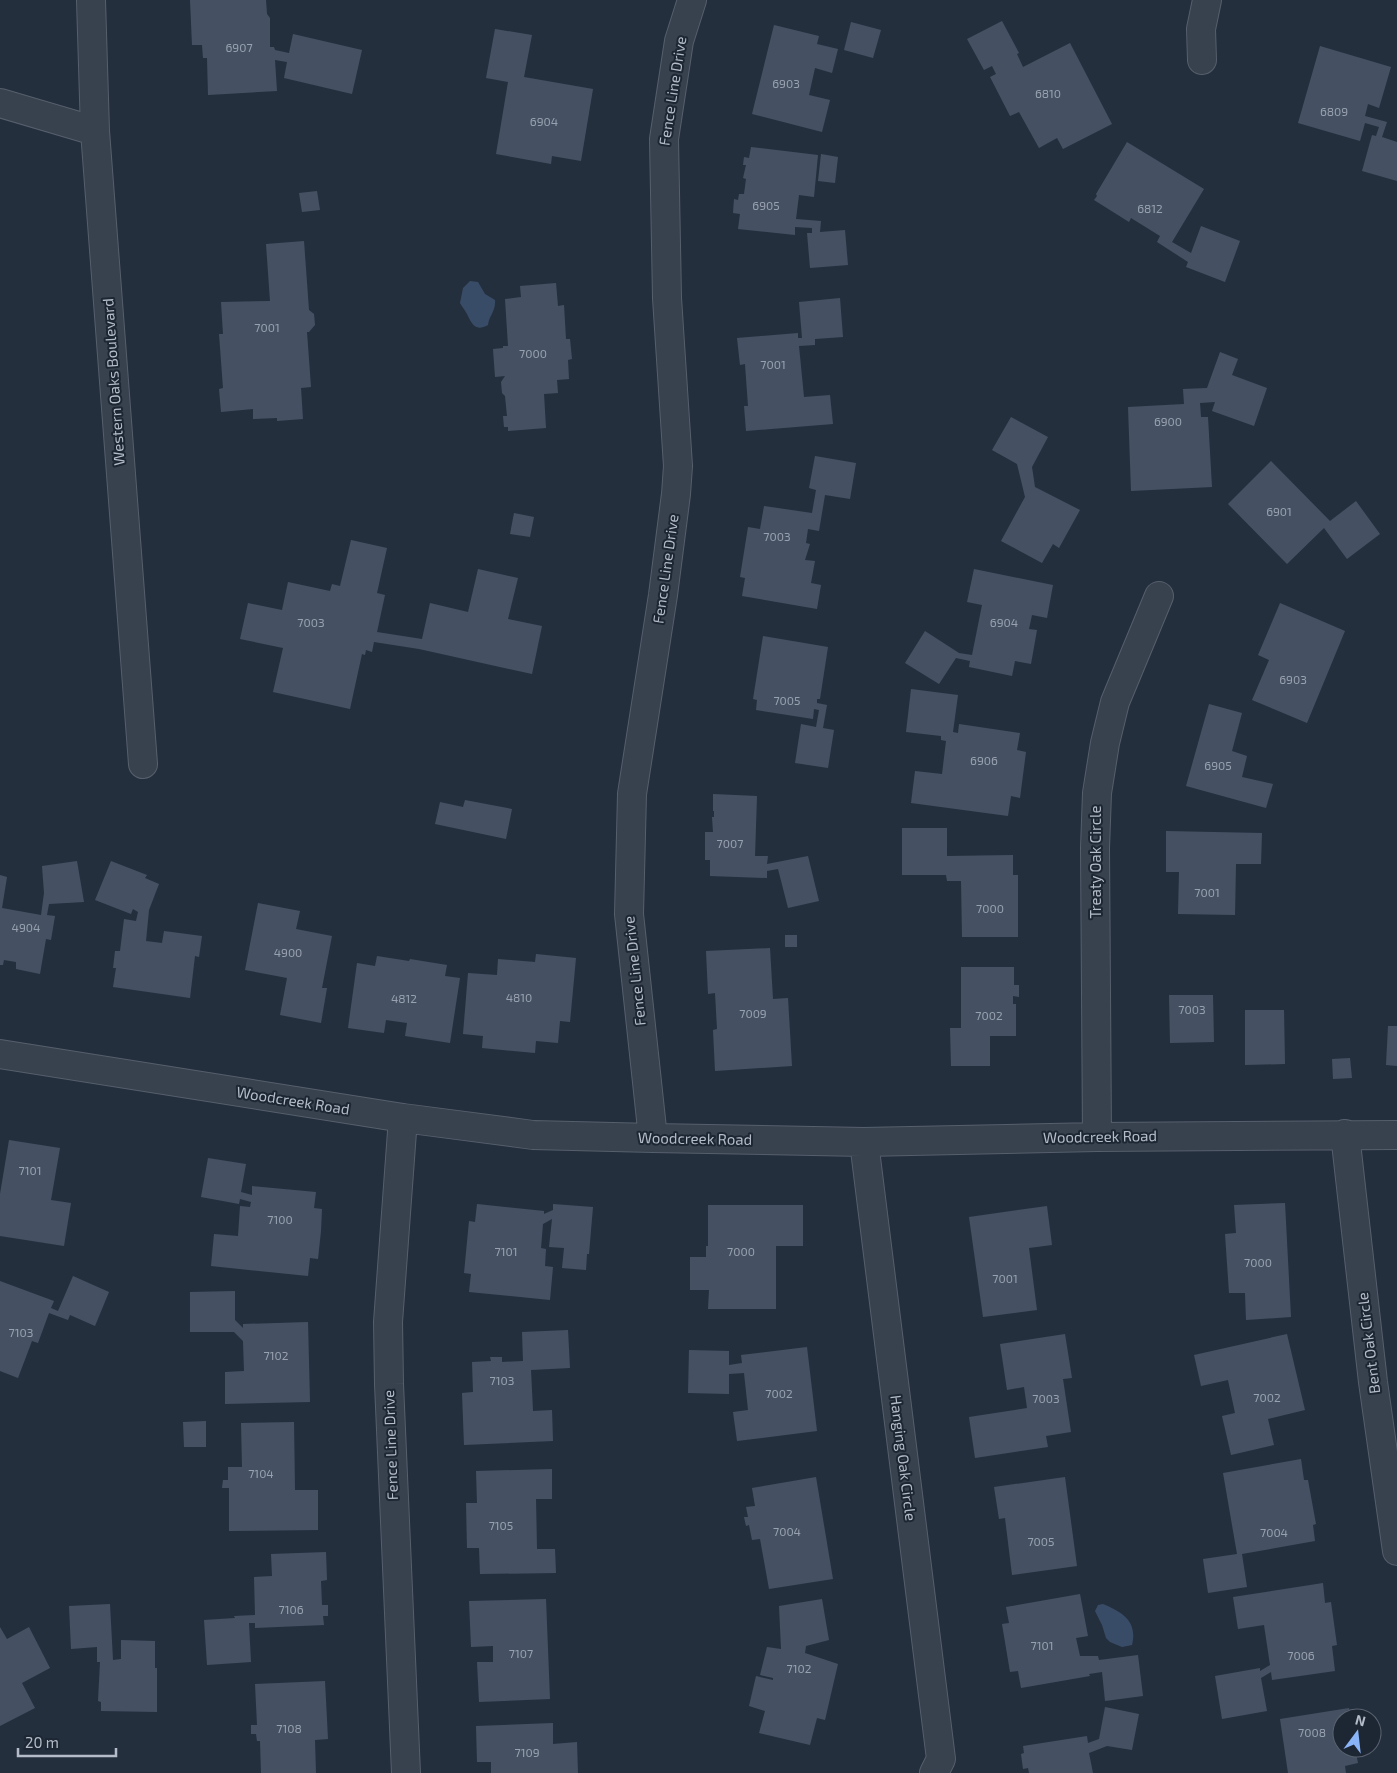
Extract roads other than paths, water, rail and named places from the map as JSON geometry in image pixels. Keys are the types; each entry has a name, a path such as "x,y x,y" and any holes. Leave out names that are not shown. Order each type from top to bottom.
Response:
{"street":[{"name":"Western Oaks Boulevard","path":"91,0 94,131 143,764"},
{"name":"Fence Line Drive","path":"653,1138 629,914 632,794 663,595 676,494 678,466 667,298 664,139 679,41 692,0"},
{"path":"1202,60 1201,29 1204,6 1207,0"},
{"path":"0,103 94,131"},
{"name":"Treaty Oak Circle","path":"1097,1137 1095,848 1097,794 1105,743 1115,702 1159,596"},
{"name":"Woodcreek Road","path":"0,1054 403,1118 533,1135 864,1142 1097,1137 1397,1135"},
{"name":"Fence Line Drive","path":"403,1118 388,1322 388,1384 406,1773"},
{"name":"Bent Oak Circle","path":"1345,1134 1373,1382 1397,1552"},
{"name":"Hanging Oak Circle","path":"864,1142 941,1759 934,1773"}],"water":[{"path":"470,281 478,282 485,294 495,300 488,325 484,327 474,326 460,303 463,288"},
{"path":"1103,1604 1127,1618 1133,1630 1132,1645 1122,1647 1110,1642 1106,1638 1095,1611 1098,1605"}]}
